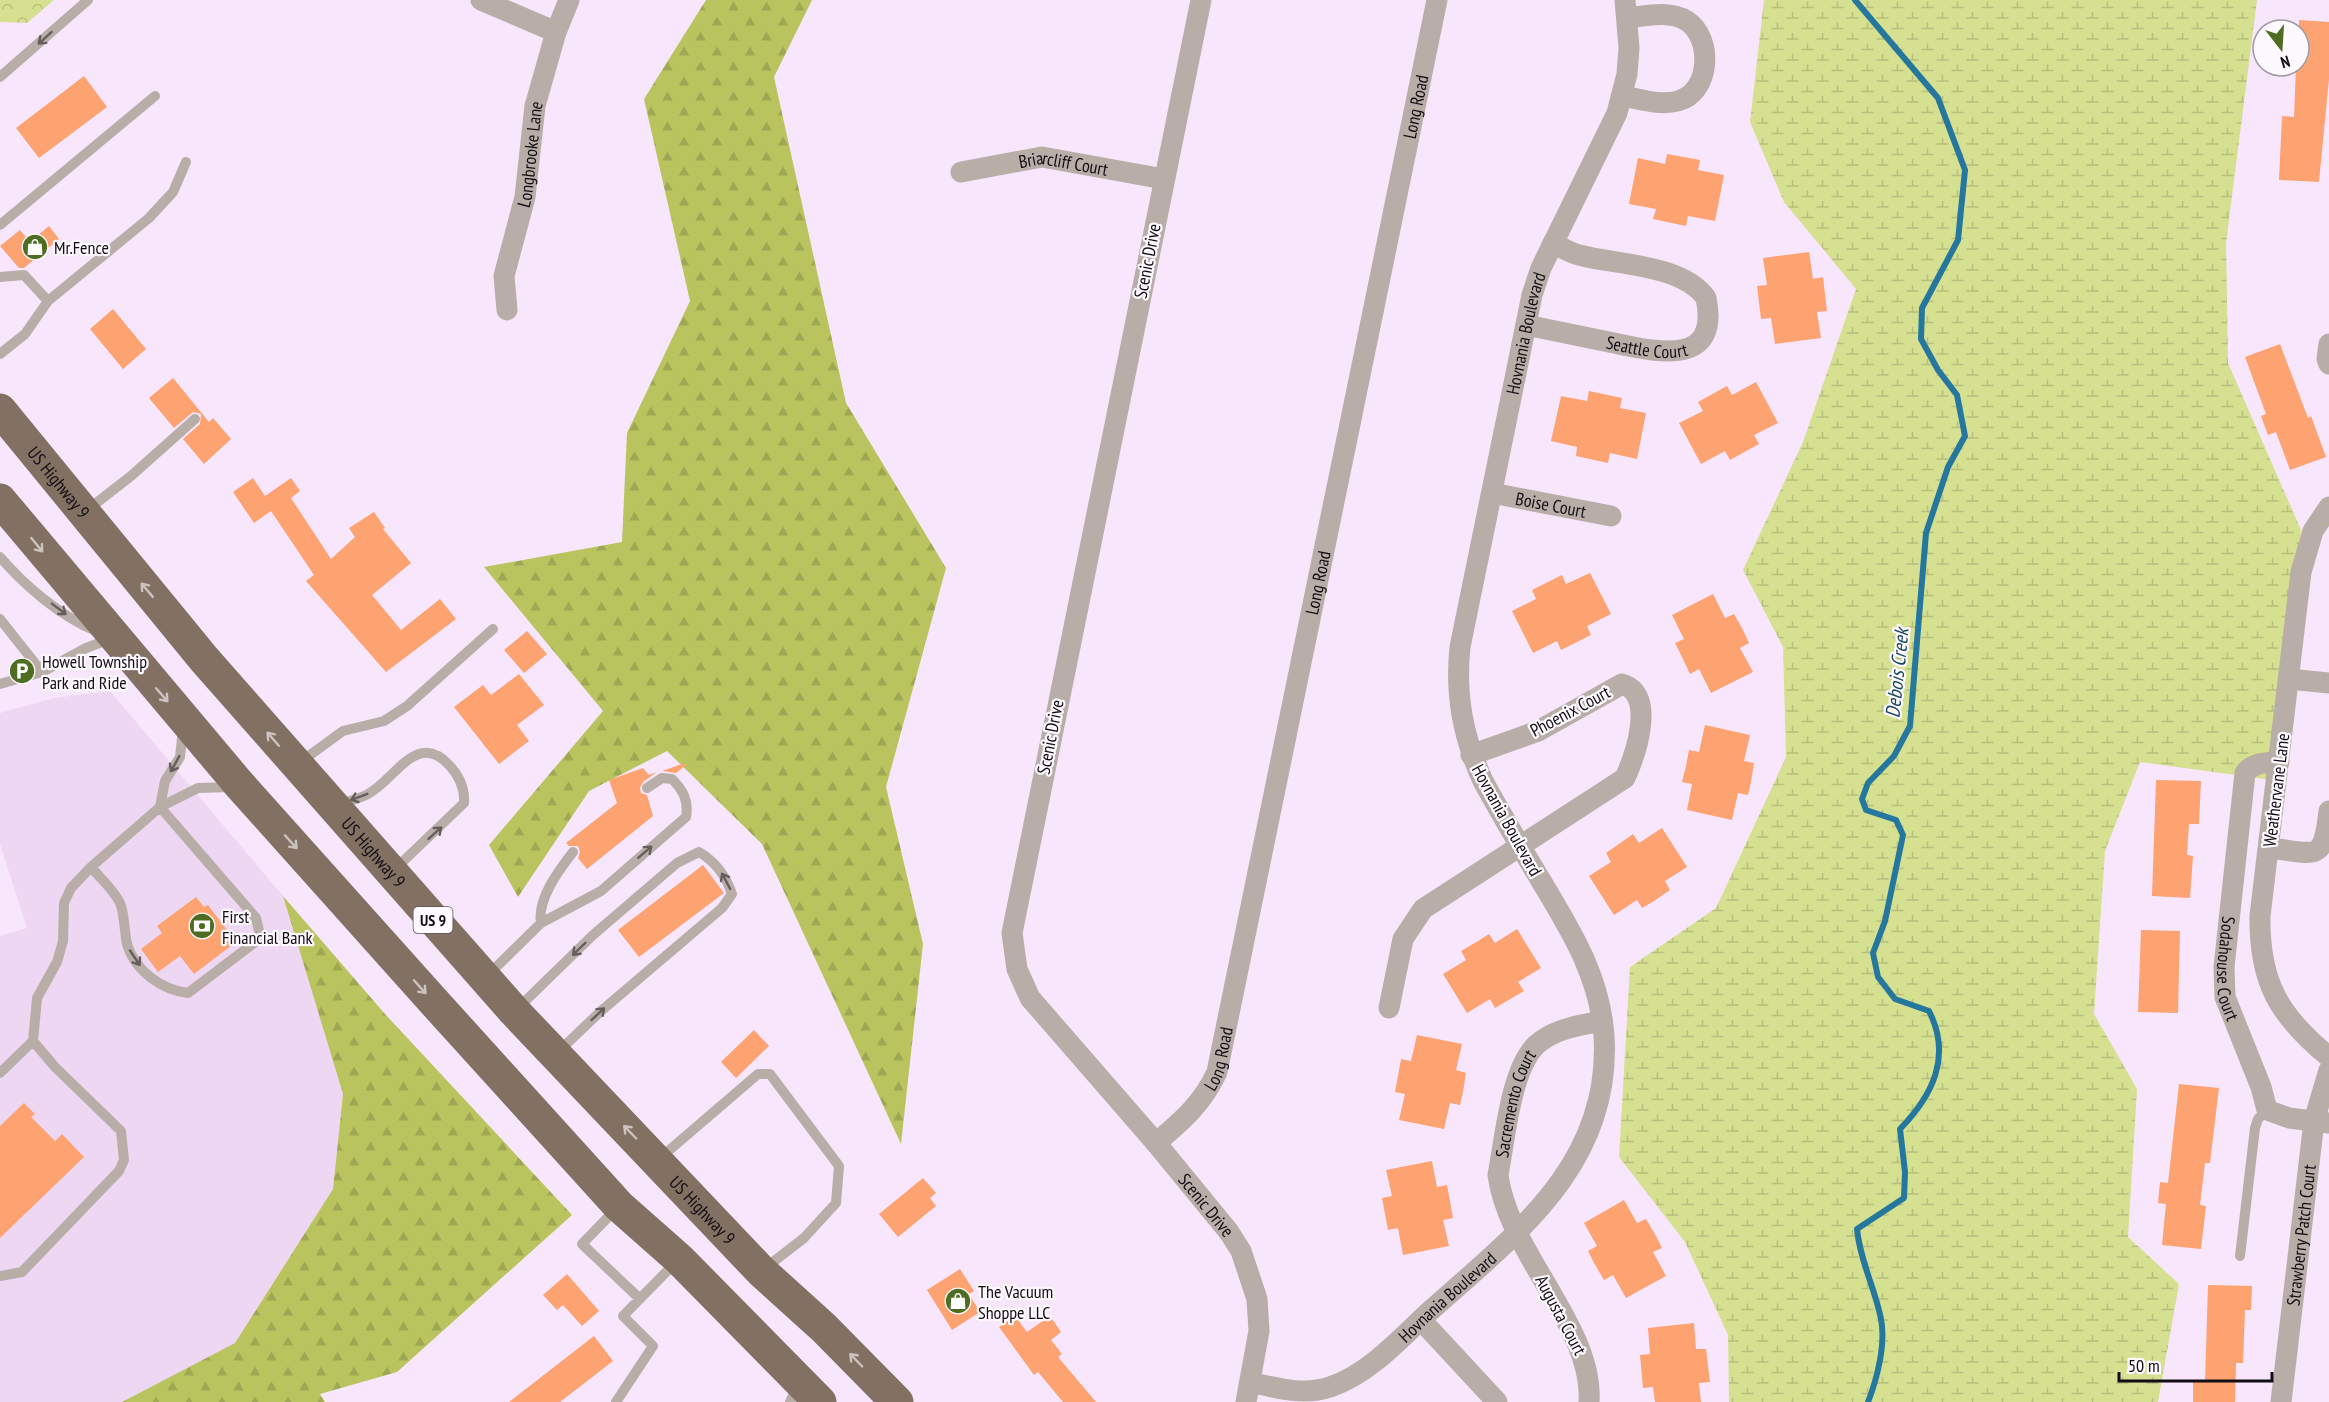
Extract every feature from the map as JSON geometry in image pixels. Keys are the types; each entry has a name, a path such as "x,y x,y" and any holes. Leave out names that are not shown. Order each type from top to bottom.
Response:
{"highway":[{"name":"US Highway 9","path":"0,410 83,513 296,765 484,978 761,1271 824,1328 897,1402"},
{"path":"0,500 113,638 241,786 620,1206 679,1259 803,1395"}],"street":[{"path":"481,0 556,32"},
{"name":"Longbrooke Lane","path":"507,310 504,276 525,197 535,106 556,32 569,0"},
{"name":"Scenic Drive","path":"1201,0 1012,933 1017,969 1030,999 1156,1143 1229,1232 1249,1268 1257,1299 1258,1331 1248,1392"},
{"name":"Long Road","path":"1156,1143 1195,1110 1217,1072 1437,0"},
{"path":"1622,96 1658,103 1679,101 1689,95 1699,84 1706,63 1699,32 1686,21 1672,15 1626,9"},
{"name":"Hovnania Boulevard","path":"1248,1392 1289,1391 1307,1397 1352,1378 1421,1320 1517,1233 1565,1179 1593,1121 1603,1069 1602,1021 1594,983 1586,960 1471,755 1459,704 1457,675 1460,647 1535,286 1553,243 1608,135 1622,96 1629,48 1626,9"},
{"name":"Briarcliff Court","path":"961,172 1042,157 1164,179"},
{"name":"Seattle Court","path":"1526,325 1670,353 1695,345 1707,326 1706,298 1691,283 1660,272 1576,255 1553,243"},
{"path":"2329,344 2327,359 2329,364"},
{"name":"Boise Court","path":"1492,492 1611,516"},
{"name":"Weathervane Lane","path":"2329,507 2313,531 2301,572 2260,916 2260,944 2264,968 2272,992 2288,1019 2302,1035 2329,1057"},
{"path":"2289,679 2329,683"},
{"name":"Phoenix Court","path":"1471,755 1538,731 1622,684 1635,692 1641,708 1641,725 1632,764 1625,778 1521,847"},
{"name":"Sodahouse Court","path":"2267,1110 2261,1088 2225,997 2224,968 2245,772 2249,767 2258,764 2279,762"},
{"path":"2269,848 2313,852 2321,848 2325,842 2329,811"},
{"path":"1389,1008 1403,939 1423,909 1521,847"},
{"name":"Sacremento Court","path":"1517,1233 1500,1192 1498,1175 1519,1072 1526,1055 1540,1041 1564,1029 1602,1021"},
{"name":"Strawberry Patch Court","path":"2281,1402 2329,1070"},
{"path":"2267,1110 2289,1118 2322,1122"},
{"name":"Augusta Court","path":"1517,1233 1587,1365 1589,1402"},
{"path":"1421,1320 1497,1402"}],"lane":[{"path":"1,75 88,0"},
{"path":"0,225 155,96"},
{"path":"0,354 25,334 48,301 149,218 172,192 186,162"},
{"path":"0,278 24,275 48,301"},
{"path":"83,513 131,476 195,419"},
{"path":"0,556 18,578 80,624 113,638"},
{"path":"0,619 42,672"},
{"path":"296,765 343,731 384,721 407,705 493,629"},
{"path":"0,684 42,672 86,648 113,638"},
{"path":"160,807 165,781 180,757 183,719"},
{"path":"334,806 369,793 412,757 423,752 434,752 453,769 462,782 464,803 392,872"},
{"path":"484,978 541,923 601,891 686,817 688,805 681,788 672,779 662,778 647,788"},
{"path":"0,1073 33,1041 38,998 57,962 63,941 64,903 71,888 91,867 160,807 198,788 241,786"},
{"path":"91,867 120,902 128,946 136,960 152,979 172,991 188,993 254,943 260,934 256,918 160,807"},
{"path":"541,923 543,902 554,880 573,852"},
{"path":"514,1011 593,935 677,863 699,852 712,860 727,880 732,894 722,908 601,1011 555,1054"},
{"path":"0,1276 22,1272 119,1172 124,1160 121,1131 55,1067 33,1041"},
{"path":"657,1161 758,1074 770,1074 839,1166 836,1203 804,1238 761,1271"},
{"path":"2240,1256 2255,1128 2258,1119 2267,1110"},
{"path":"620,1206 582,1244 640,1299"},
{"path":"616,1402 653,1346 623,1317 679,1259"}],"shaded area":[{"path":"110,691 283,896 343,1094 333,1189 235,1343 122,1402 0,1402 0,936 27,928 0,844 0,713 54,698"}],"green space":[{"path":"0,0 54,0 27,23 0,22"},
{"path":"706,0 812,0 774,77 846,403 946,568 886,787 923,944 901,1144 762,844 667,751 589,791 518,897 489,845 603,711 484,567 622,542 627,433 690,301 644,99"},
{"path":"1764,0 2257,0 2255,18 2251,18 2251,47 2226,243 2228,363 2301,530 2272,780 2140,762 2105,851 2094,1014 2137,1089 2128,1237 2179,1284 2158,1402 1729,1402 1728,1335 1685,1242 1619,1157 1630,967 1716,908 1786,757 1783,647 1743,570 1803,442 1856,289 1784,202 1750,122"},
{"path":"283,896 385,1014 572,1215 397,1372 320,1394 325,1402 122,1402 235,1343 333,1189 343,1094"}],"building":[{"path":"2311,21 2329,22 2329,79 2319,182 2279,180 2282,116 2294,117 2296,78 2311,78"},
{"path":"84,76 107,107 39,158 16,128"},
{"path":"1667,154 1700,160 1698,170 1724,175 1715,221 1688,216 1686,226 1653,219 1656,209 1629,204 1638,158 1665,164"},
{"path":"49,226 59,239 24,268 19,268 0,246 20,230 30,242"},
{"path":"1809,252 1813,279 1823,277 1827,311 1817,312 1821,338 1775,344 1771,318 1761,319 1757,286 1767,285 1763,258"},
{"path":"113,309 146,349 123,369 90,329"},
{"path":"2280,344 2308,418 2311,416 2326,457 2290,470 2276,432 2268,435 2261,416 2266,414 2245,357"},
{"path":"173,378 209,422 213,418 231,439 204,464 183,439 200,424 201,414 193,412 174,428 149,398"},
{"path":"1756,382 1778,423 1754,435 1759,444 1730,460 1725,451 1701,464 1679,423 1703,411 1698,402 1727,386 1732,395"},
{"path":"1589,391 1622,398 1620,408 1646,413 1637,459 1610,453 1608,463 1576,456 1577,447 1551,441 1561,396 1587,401"},
{"path":"253,478 265,496 291,478 300,491 291,498 331,559 355,537 349,528 374,512 385,528 383,529 411,563 372,595 401,630 440,599 456,619 386,672 306,581 314,575 271,511 254,523 233,492"},
{"path":"1590,573 1611,614 1587,626 1591,635 1561,650 1557,641 1533,653 1512,611 1536,599 1532,590 1562,575 1566,584"},
{"path":"1713,594 1725,618 1734,614 1742,628 1749,643 1740,648 1753,672 1711,693 1699,669 1690,674 1675,643 1684,639 1672,615"},
{"path":"527,631 547,654 524,673 504,650"},
{"path":"519,674 544,705 517,725 529,741 499,764 454,707 483,685 491,695"},
{"path":"1705,725 1750,735 1744,761 1754,763 1751,782 1748,795 1738,793 1732,820 1687,810 1692,784 1682,782 1689,750 1699,752"},
{"path":"685,763 686,765 676,773 662,771"},
{"path":"643,768 649,775 657,772 643,782 640,788 641,793 647,795 653,816 587,869 578,858 580,852 578,846 569,846 566,843 617,803 609,780"},
{"path":"2156,780 2201,781 2199,824 2189,824 2187,855 2193,856 2190,898 2152,896"},
{"path":"1662,828 1687,867 1665,881 1670,890 1654,901 1642,908 1637,900 1614,915 1589,876 1611,862 1606,853 1633,834 1639,843"},
{"path":"703,865 724,893 639,957 618,930"},
{"path":"196,897 204,907 208,905 236,942 194,974 180,956 158,972 141,949 162,933 157,926"},
{"path":"1517,929 1541,968 1518,982 1524,991 1495,1008 1490,999 1467,1013 1443,974 1466,960 1461,951 1489,934 1495,943"},
{"path":"2141,930 2180,931 2178,1013 2138,1012"},
{"path":"754,1030 769,1046 736,1078 721,1062"},
{"path":"1417,1035 1462,1044 1456,1070 1466,1073 1463,1092 1460,1105 1450,1103 1444,1129 1399,1120 1405,1094 1395,1092 1401,1059 1411,1061"},
{"path":"2179,1084 2219,1088 2210,1163 2205,1163 2200,1205 2206,1206 2201,1249 2162,1245 2166,1204 2158,1203 2160,1182 2168,1183"},
{"path":"24,1103 35,1114 31,1117 55,1141 62,1134 84,1157 0,1238 0,1126"},
{"path":"1432,1161 1437,1187 1447,1185 1453,1218 1443,1220 1449,1246 1403,1255 1398,1228 1388,1230 1382,1198 1392,1196 1386,1170"},
{"path":"923,1178 936,1193 930,1198 936,1206 898,1237 879,1214"},
{"path":"1624,1200 1637,1223 1646,1219 1656,1236 1662,1248 1653,1252 1666,1276 1626,1298 1613,1275 1604,1280 1594,1263 1588,1251 1597,1246 1584,1223"},
{"path":"960,1269 974,1291 969,1294 980,1312 952,1330 927,1290"},
{"path":"567,1274 599,1311 582,1326 563,1305 557,1310 543,1295"},
{"path":"2208,1285 2252,1286 2251,1310 2245,1310 2243,1363 2236,1363 2235,1402 2193,1402 2193,1381 2205,1382"},
{"path":"1015,1316 1027,1332 1050,1316 1061,1332 1051,1340 1062,1354 1058,1357 1096,1402 1063,1402 1038,1372 1034,1375 999,1327"},
{"path":"1694,1323 1696,1349 1706,1349 1710,1382 1699,1383 1701,1402 1655,1402 1653,1387 1643,1388 1640,1355 1650,1354 1648,1328"},
{"path":"594,1336 613,1361 560,1402 509,1402"}],"waterway":[{"name":"Debois Creek","path":"1855,0 1938,98 1965,170 1958,240 1922,308 1921,339 1938,370 1957,395 1965,436 1948,467 1926,533 1910,726 1894,756 1868,783 1862,799 1866,810 1896,820 1903,835 1885,921 1873,953 1878,977 1895,999 1929,1011 1939,1044 1939,1059 1930,1089 1922,1103 1900,1129 1905,1172 1904,1198 1857,1229 1882,1329 1880,1361 1868,1402"}],"place":[{"name":"Mr.Fence","path":"35,247"},
{"name":"Howell Township Park and Ride","path":"22,671"},
{"name":"First Financial Bank","path":"202,926"},
{"name":"The Vacuum Shoppe LLC","path":"958,1301"}]}
